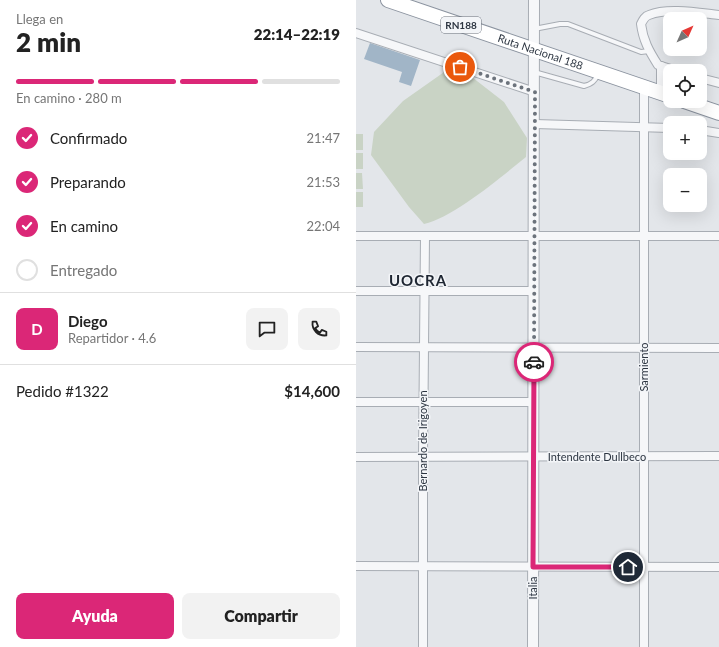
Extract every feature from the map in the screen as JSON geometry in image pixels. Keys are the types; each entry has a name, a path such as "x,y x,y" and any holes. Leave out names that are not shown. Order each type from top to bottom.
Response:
{"highway":[{"name":"Ruta Nacional 188","path":"388,0 663,94"},
{"path":"704,108 719,113"}],"street":[{"name":"Italia","path":"533,647 534,0"},
{"path":"663,80 661,66 658,65 649,51 643,38 641,24 650,14 679,11 719,15"},
{"path":"356,33 535,92"},
{"path":"707,80 719,83"},
{"name":"Sarmiento","path":"644,88 644,647"},
{"path":"535,124 663,128"},
{"path":"707,131 719,133"},
{"path":"356,236 719,236"},
{"name":"Bernardo de Irigoyen","path":"423,647 425,236"},
{"path":"356,291 534,291"},
{"path":"356,347 719,348"},
{"path":"356,402 534,402"},
{"name":"Intendente Dullbeco","path":"356,457 719,456"},
{"path":"356,566 719,567"}],"lane":[{"path":"534,29 568,24 641,52 649,51"},
{"path":"534,72 584,86 595,81 598,72"}],"green space":[{"path":"447,70 468,74 504,102 527,138 526,157 463,205 436,220 424,224 409,207 371,155 374,132 403,101"},
{"path":"356,134 363,134 363,150 356,150"},
{"path":"356,153 363,153 363,169 356,169"},
{"path":"356,173 362,173 363,189 356,189"},
{"path":"356,192 363,192 363,207 356,207"}],"water":[{"path":"370,43 420,60 411,86 399,82 402,72 364,59"}],"way so far":[{"path":"460,67 535,92 534,362"}],"district":[{"name":"UOCRA","path":"418,281"}],"route":[{"path":"534,362 533,567 628,567"}]}
